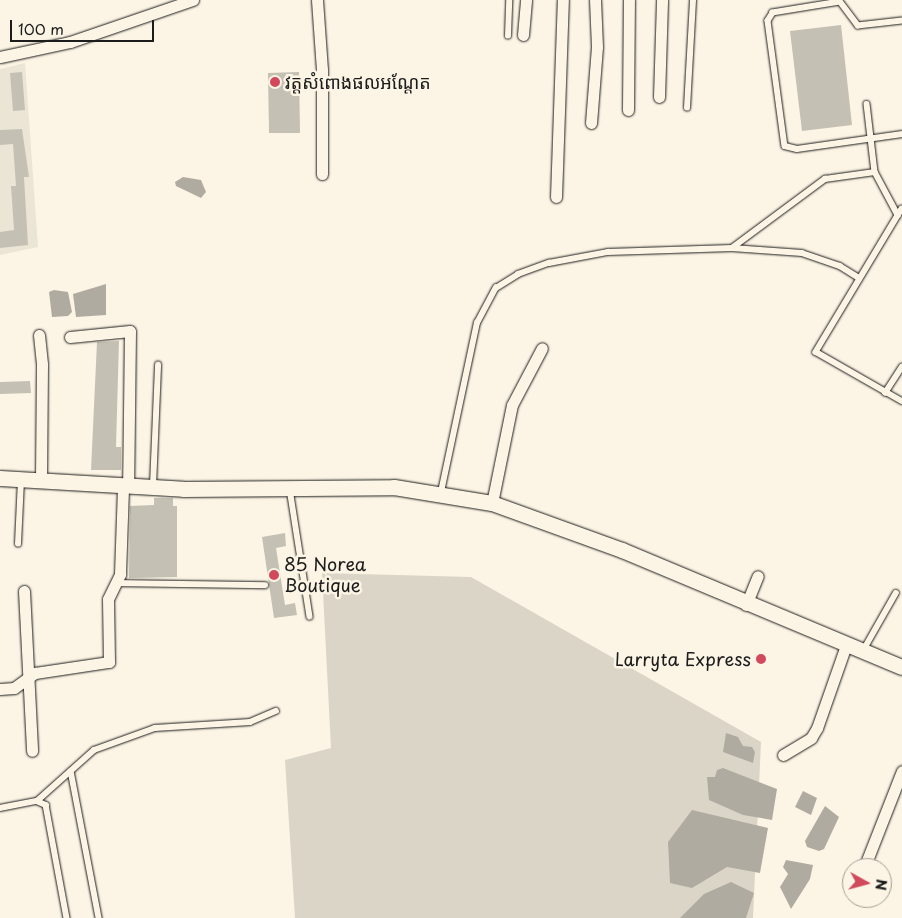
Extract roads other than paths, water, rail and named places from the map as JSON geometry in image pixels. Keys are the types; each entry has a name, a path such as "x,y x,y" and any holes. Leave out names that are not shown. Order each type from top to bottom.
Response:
{"street":[{"path":"0,57 70,42 193,0"},
{"path":"317,0 322,70 322,174"},
{"path":"523,35 526,0"},
{"path":"556,198 564,0"},
{"path":"591,123 597,47 595,0"},
{"path":"628,110 629,0"},
{"path":"659,96 662,0"},
{"path":"0,689 14,688 35,673 109,662 108,600 120,574 130,331 70,337"},
{"path":"39,334 43,375 41,480"},
{"path":"492,503 512,405 542,348"},
{"path":"0,478 153,488 394,487 441,492 492,503 622,550 746,605 902,668"},
{"path":"746,605 758,576"},
{"path":"24,591 30,677 32,751"},
{"path":"783,755 811,738 817,728 846,645"},
{"path":"868,858 902,771"}],"lane":[{"path":"508,36 509,0"},
{"path":"688,108 693,0"},
{"path":"902,21 858,26 840,2 769,15 785,146 796,150 902,134"},
{"path":"867,104 875,172 898,215"},
{"path":"732,248 825,179 875,172"},
{"path":"902,209 816,352 902,401"},
{"path":"441,492 472,342 496,288 518,274 571,258 651,249 732,248 802,254 840,266 859,278"},
{"path":"153,488 158,365"},
{"path":"885,393 902,368"},
{"path":"18,544 21,479"},
{"path":"289,487 310,616"},
{"path":"116,583 265,585"},
{"path":"863,652 896,593"},
{"path":"0,808 37,801 94,750 155,728 250,722 276,711"},
{"path":"71,771 99,918"},
{"path":"37,801 46,805 67,918"}],"place":[{"name":"វត្តសំពោងផលអណ្តែត","path":"275,82"},
{"name":"85 Norea Boutique","path":"274,575"},
{"name":"Larryta Express","path":"761,659"}]}
